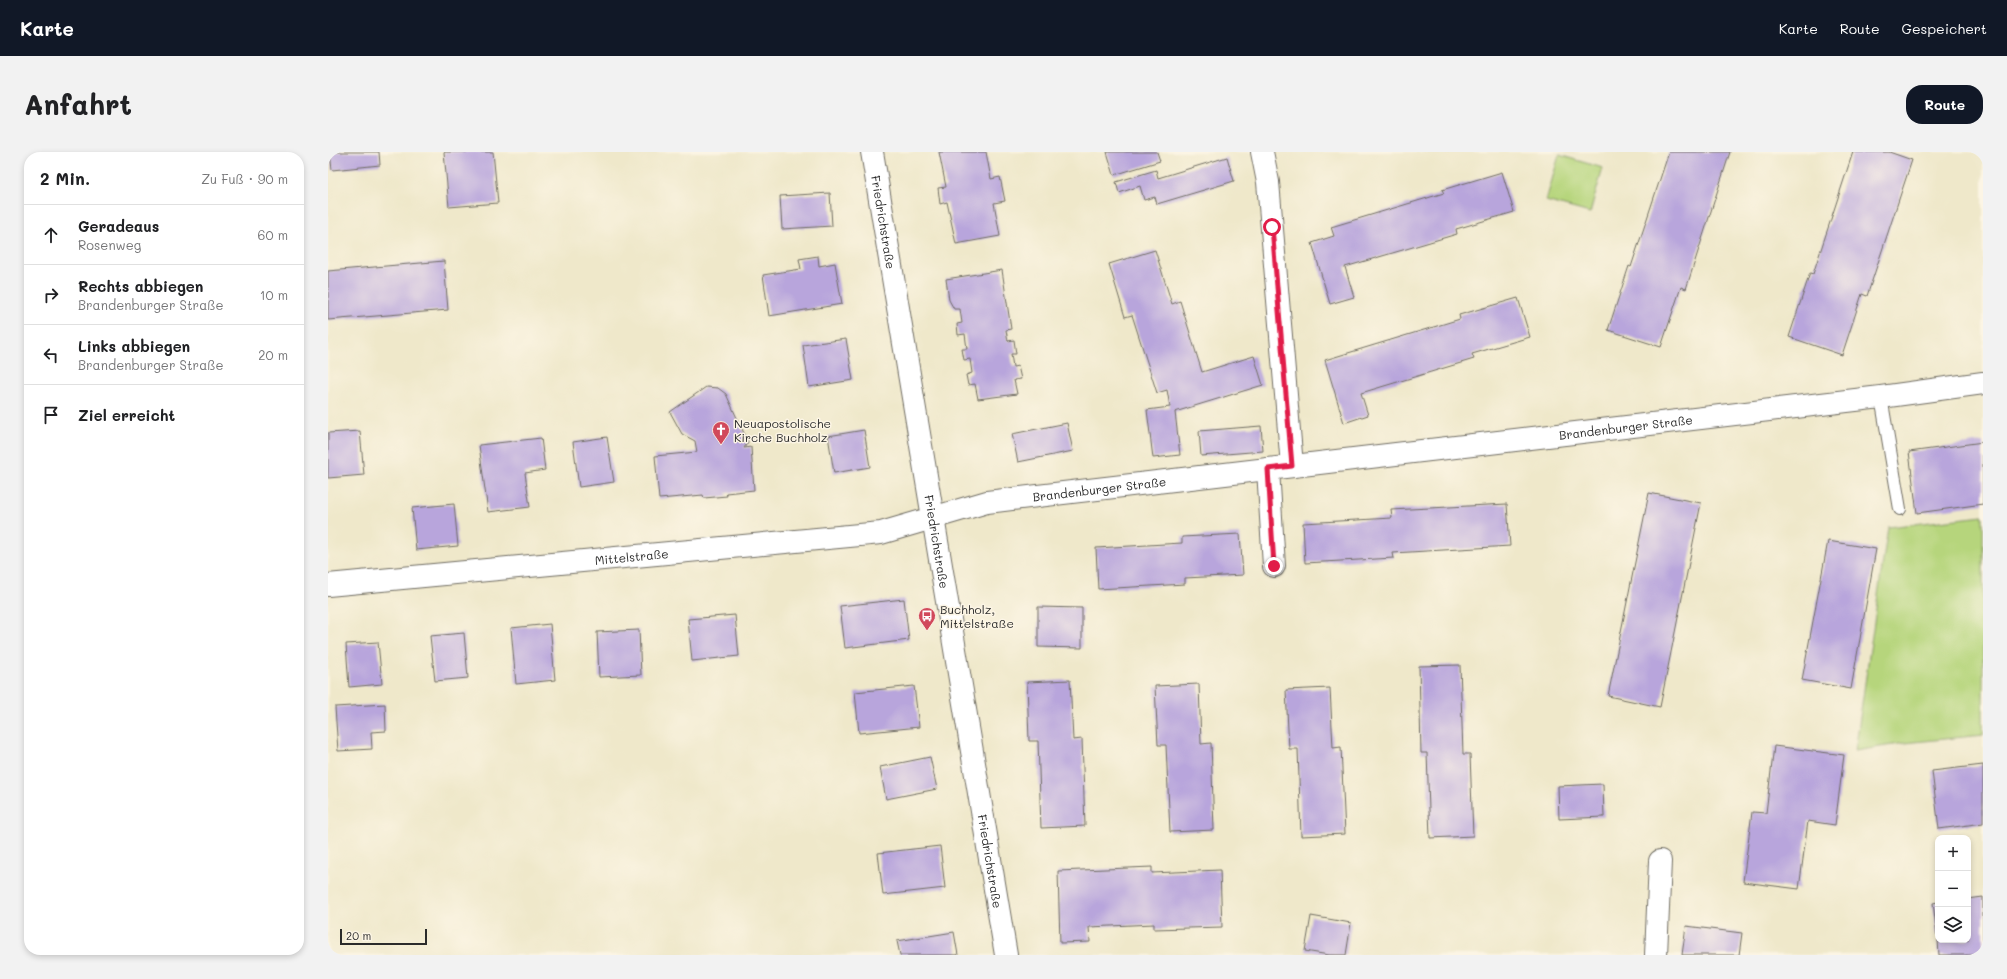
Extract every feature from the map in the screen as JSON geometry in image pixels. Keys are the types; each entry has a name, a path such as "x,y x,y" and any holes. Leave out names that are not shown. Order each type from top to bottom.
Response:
{"street":[{"name":"Friedrichstraße","path":"872,152 1006,955"},
{"path":"1262,152 1268,182 1292,466"},
{"name":"Brandenburger Straße","path":"933,518 987,502 1881,397 1983,383"},
{"path":"1268,469 1274,566"},
{"name":"Mittelstraße","path":"328,585 881,533 933,518"},
{"path":"1656,955 1660,861"}],"lane":[{"path":"1881,397 1900,509"}],"green space":[{"path":"1559,155 1603,168 1590,213 1546,201"},
{"path":"1983,516 1983,735 1905,743 1855,751 1888,527"}],"building":[{"path":"330,152 379,152 380,165 332,170"},
{"path":"444,152 493,152 498,203 449,207"},
{"path":"939,152 986,152 991,179 1000,177 1005,201 994,203 1000,236 956,244 947,202 940,204 938,188 946,187"},
{"path":"1107,152 1157,152 1160,161 1114,175"},
{"path":"1669,152 1730,152 1686,289 1681,287 1661,347 1608,330 1629,266 1631,267"},
{"path":"1853,152 1889,152 1912,160 1867,296 1862,294 1842,355 1789,337 1810,273 1813,274"},
{"path":"1227,157 1234,181 1157,204 1155,197 1144,200 1140,186 1119,193 1116,182 1156,170 1158,178"},
{"path":"1502,172 1514,212 1456,229 1457,234 1345,267 1354,297 1330,304 1312,243 1334,236 1331,227 1444,193 1442,190"},
{"path":"830,193 832,226 782,229 780,196"},
{"path":"1155,250 1172,304 1180,301 1202,372 1254,356 1263,385 1175,412 1180,455 1153,458 1147,410 1170,407 1167,390 1157,393 1132,315 1125,317 1109,264"},
{"path":"818,256 819,266 835,263 842,304 769,316 763,275 801,269 799,259"},
{"path":"444,261 448,310 328,320 328,271"},
{"path":"1002,270 1011,329 1006,330 1008,341 1014,340 1016,354 1011,354 1013,367 1018,366 1021,379 1014,380 1017,394 978,399 975,384 968,385 966,375 972,373 970,359 964,360 962,349 967,349 965,334 958,335 957,324 962,323 960,309 954,309 949,300 946,279"},
{"path":"1518,298 1530,337 1472,354 1474,359 1361,393 1368,415 1344,423 1325,360 1460,319 1459,315"},
{"path":"846,339 853,380 809,387 803,345"},
{"name":"Neuapostolische Kirche Buchholz","path":"706,387 718,388 726,394 748,442 744,448 751,447 754,490 726,493 727,496 704,498 703,495 659,499 655,456 697,452 695,441 682,434 670,412"},
{"path":"1067,423 1073,451 1018,462 1012,434"},
{"path":"1261,426 1263,451 1201,456 1199,431"},
{"path":"864,430 870,467 834,473 828,436"},
{"path":"360,431 364,475 328,478 328,433"},
{"path":"607,437 614,482 579,487 573,442"},
{"path":"541,438 545,470 525,473 530,507 488,512 479,445"},
{"path":"1983,442 1983,504 1917,513 1909,452"},
{"path":"1649,493 1701,503 1660,707 1608,696"},
{"path":"454,504 458,546 416,550 412,508"},
{"path":"1507,504 1510,546 1393,553 1394,558 1305,563 1303,523 1392,518 1391,510"},
{"path":"1240,534 1243,575 1185,578 1185,584 1098,589 1096,548 1182,543 1182,537"},
{"path":"1828,541 1876,549 1851,689 1802,680"},
{"path":"904,599 909,640 845,648 840,606"},
{"path":"1038,607 1082,608 1082,648 1038,647"},
{"path":"735,615 739,656 692,661 688,619"},
{"path":"550,624 555,680 516,684 511,628"},
{"path":"639,630 641,675 599,677 597,632"},
{"path":"464,633 468,678 435,681 430,636"},
{"path":"378,642 382,684 349,687 346,644"},
{"path":"1460,665 1463,754 1470,754 1473,836 1430,838 1427,753 1421,753 1419,666"},
{"path":"1070,680 1073,740 1082,739 1085,826 1041,828 1038,741 1029,741 1027,682"},
{"path":"1199,684 1201,744 1211,743 1214,830 1170,832 1166,745 1158,745 1155,686"},
{"path":"914,686 919,727 859,733 855,692"},
{"path":"1330,688 1333,748 1341,747 1345,834 1301,836 1298,749 1289,749 1286,690"},
{"path":"385,704 386,731 371,732 372,749 338,751 335,707"},
{"path":"1774,746 1844,755 1835,825 1808,821 1799,889 1743,882 1752,812 1766,813"},
{"path":"930,757 937,789 886,799 880,767"},
{"path":"1983,765 1983,823 1939,829 1932,771"},
{"path":"1603,784 1604,817 1559,819 1558,786"},
{"path":"940,846 945,888 883,895 878,853"},
{"path":"1152,867 1152,873 1220,870 1222,927 1154,929 1154,924 1089,927 1090,942 1060,943 1058,871"},
{"path":"1983,897 1983,955 1939,955 1938,943 1971,943 1971,899"},
{"path":"1933,903 1935,903 1935,919"},
{"path":"1311,916 1351,923 1346,955 1329,955 1305,951"},
{"path":"1686,926 1742,933 1739,955 1682,955"},
{"path":"954,932 958,955 900,955 897,941"}],"place":[{"name":"Neuapostolische Kirche Buchholz","path":"721,445"},
{"name":"Buchholz, Mittelstraße","path":"927,631"}],"route":[{"path":"1272,227 1292,466 1268,469 1274,566"}]}
